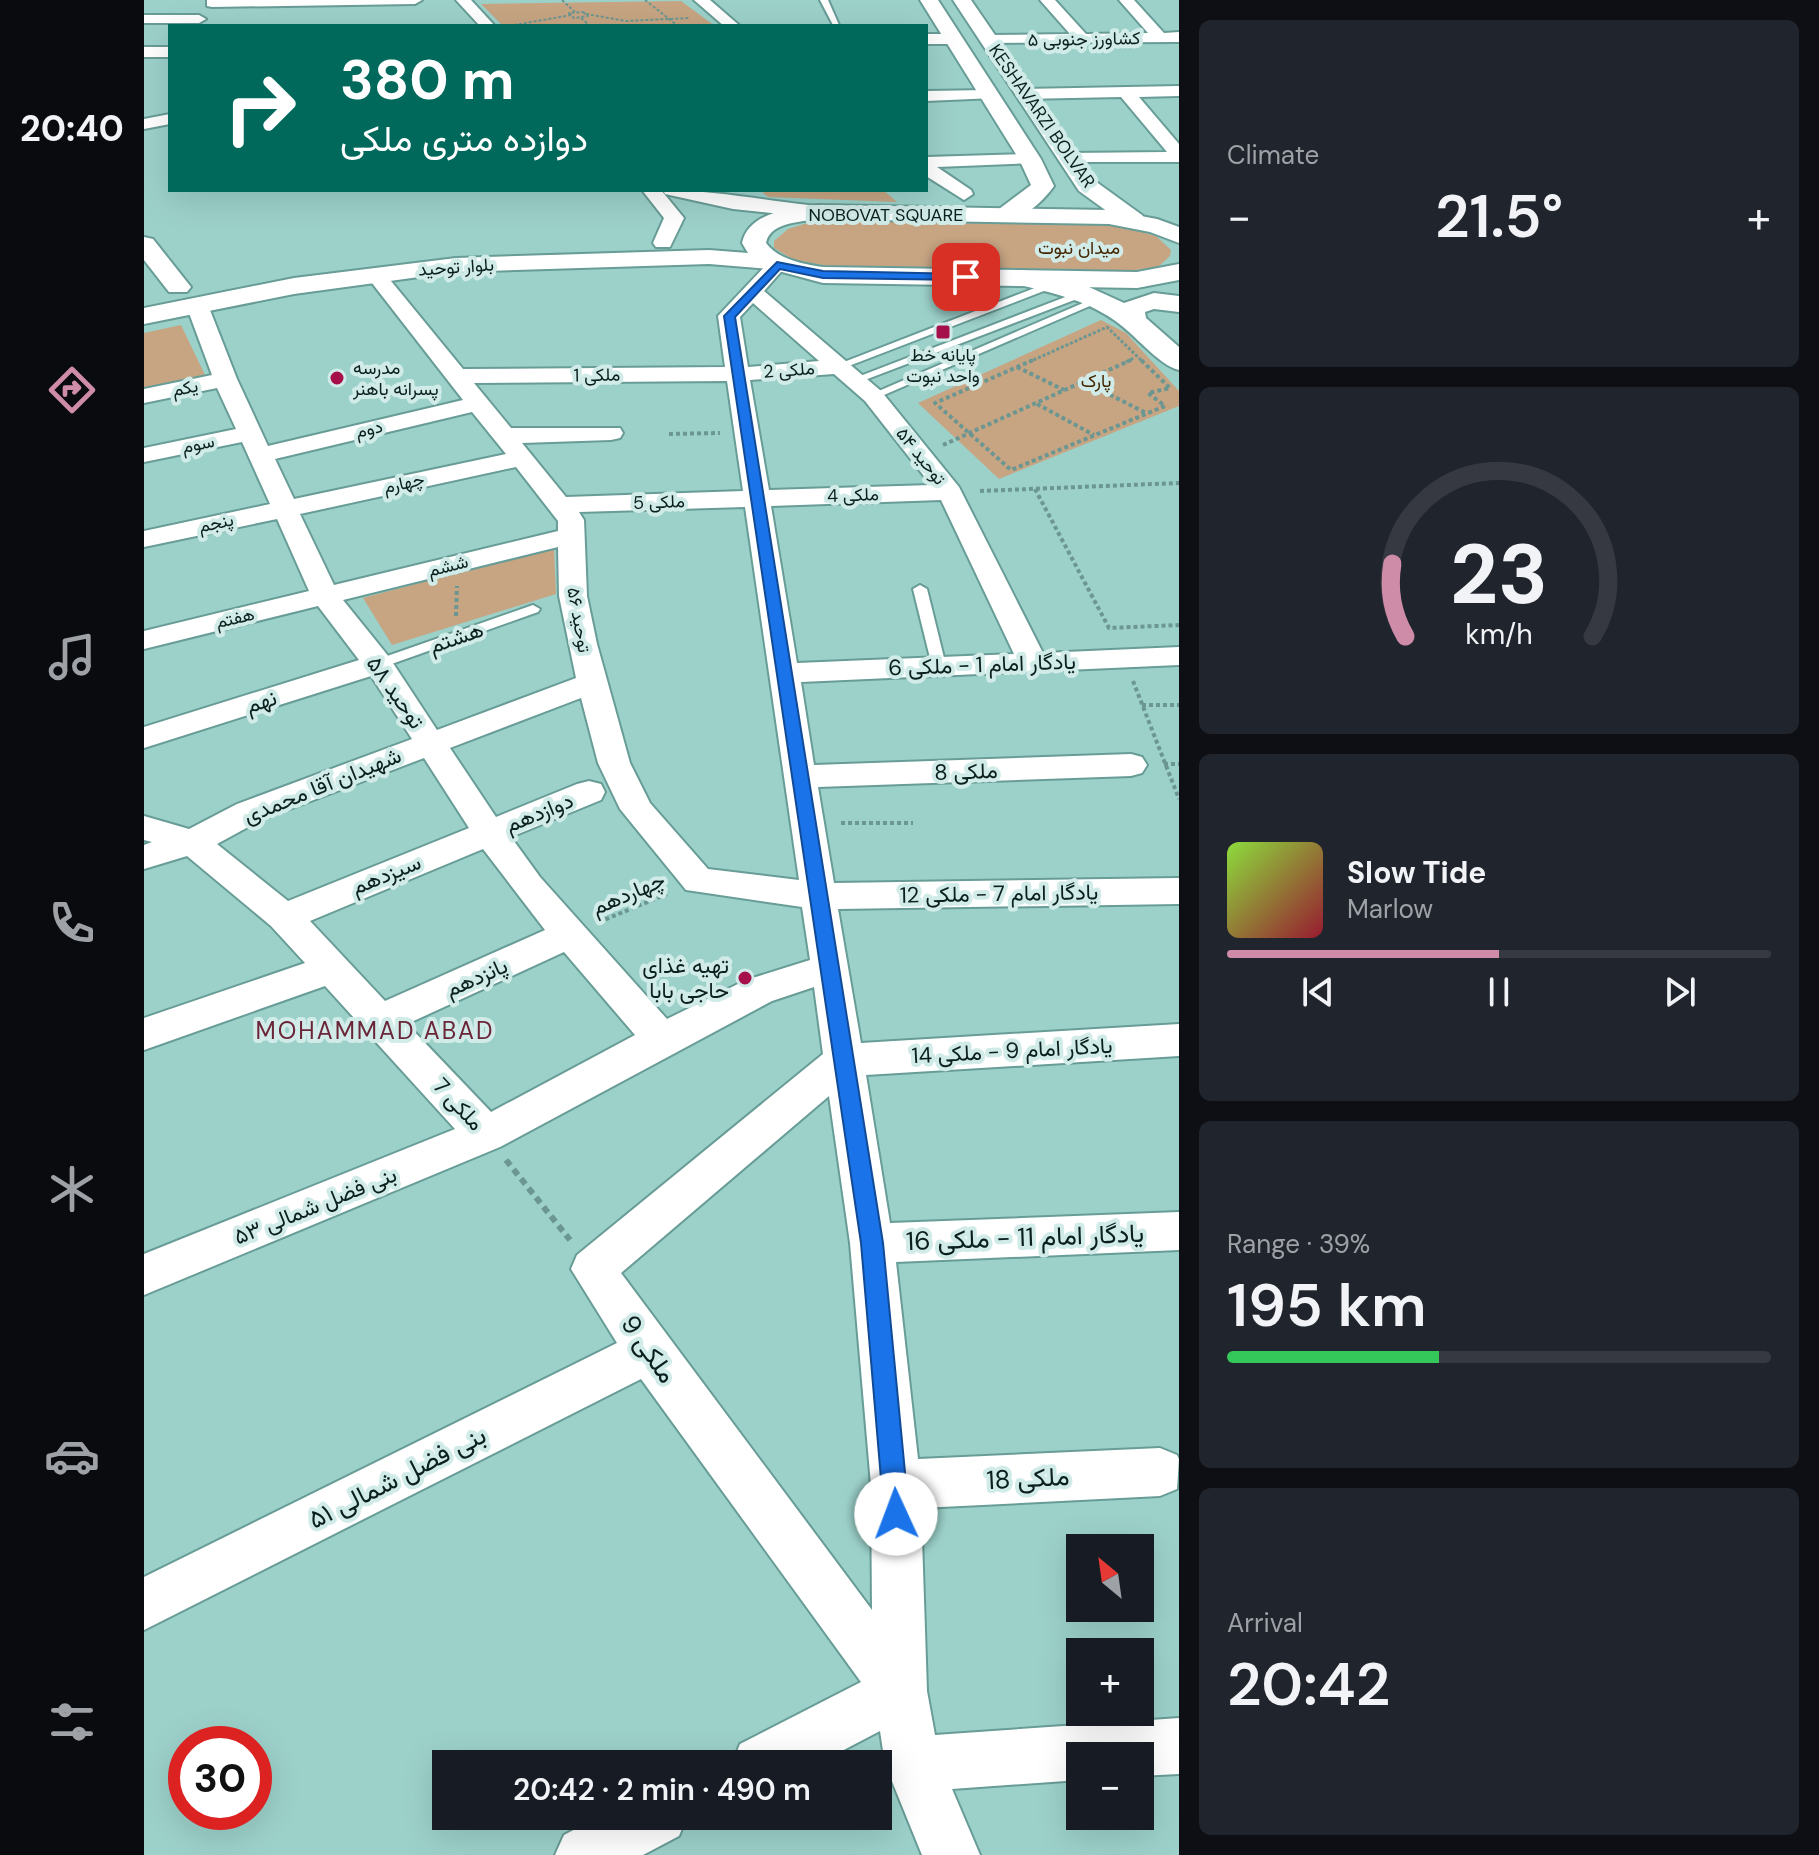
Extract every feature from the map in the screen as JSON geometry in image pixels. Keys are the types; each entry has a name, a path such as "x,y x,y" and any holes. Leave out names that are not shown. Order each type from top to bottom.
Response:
{"main road":[{"name":"KESHAVARZI BOLVAR","path":"929,0 1030,159 1043,186 1033,198 1003,215"},
{"name":"KESHAVARZI BOLVAR","path":"962,0 1087,186 1156,225"},
{"path":"1043,186 1062,192 1074,192 1087,186"},
{"name":"NOBOVAT SQUARE","path":"761,227 786,217 818,212 1003,215 1156,225 1179,236"},
{"path":"761,227 753,236 753,246 775,264 823,275 1137,280 1179,272"},
{"name":"بلوار توحید","path":"144,293 188,296 456,265 721,241 761,227"},
{"name":"بلوار توحید","path":"144,316 188,296 334,259 721,241 775,264"},
{"path":"144,244 188,296"},
{"path":"1022,278 1058,282 1093,296 1133,320 1159,354"},
{"path":"1133,320 1131,310 1140,303 1161,301 1179,304"}],"street":[{"path":"144,19 198,22 213,1 415,0"},
{"path":"463,0 486,24"},
{"path":"701,0 731,24"},
{"path":"1047,0 1082,39"},
{"path":"1126,0 1160,37"},
{"name":"کشاورز جنوبی ۵","path":"989,40 1179,37"},
{"path":"928,39 952,39"},
{"path":"144,52 168,52"},
{"path":"1023,94 1179,91"},
{"path":"1126,92 1179,156"},
{"path":"928,96 989,95"},
{"path":"144,124 168,119"},
{"path":"1068,158 1179,156"},
{"path":"928,165 1030,159"},
{"path":"928,167 964,194"},
{"path":"653,192 674,218 671,243"},
{"path":"681,192 733,203 818,212"},
{"path":"775,264 729,316 872,1243 896,1485 900,1691 913,1764 951,1855"},
{"name":"توحید ۵۶","path":"375,274 571,520 573,596 614,763 637,809 698,881"},
{"name":"توحید ۵۴","path":"752,292 854,381 950,492 1033,662"},
{"name":"توحید ۵۸","path":"188,296 288,508 326,597 378,664 528,886 662,1039"},
{"name":"ملکی 1","path":"454,376 740,374"},
{"name":"ملکی 2","path":"740,374 854,381"},
{"name":"یکم","path":"144,396 225,379"},
{"name":"دوم","path":"257,444 476,404"},
{"path":"502,436 611,433"},
{"name":"سوم","path":"144,455 257,444"},
{"name":"چهارم","path":"288,508 520,459"},
{"name":"ملکی 4","path":"757,498 950,492"},
{"name":"ملکی 5","path":"561,505 757,498"},
{"name":"پنجم","path":"144,539 288,508"},
{"name":"ششم","path":"326,597 570,536"},
{"name":"هفتم","path":"144,640 326,597"},
{"name":"یادگار امام 1 - ملکی 6","path":"785,673 1179,656"},
{"name":"نهم","path":"144,738 378,664"},
{"name":"شهیدان آقا محمدی","path":"144,857 192,842 249,812 593,683"},
{"name":"ملکی 8","path":"801,777 1131,765"},
{"name":"دوازدهم","path":"489,832 589,792"},
{"path":"144,828 192,842"},
{"name":"سیزدهم","path":"284,917 489,832"},
{"name":"ملکی 7","path":"192,842 284,917 330,969 382,1019 486,1135 759,990 830,968"},
{"path":"698,881 819,896"},
{"name":"یادگار امام 7 - ملکی 12","path":"819,896 1179,891"},
{"name":"پانزدهم","path":"382,1019 570,934"},
{"path":"144,1034 330,969"},
{"name":"یادگار امام 9 - ملکی 14","path":"844,1060 1179,1040"},
{"path":"593,1269 844,1060"},
{"name":"بنی فضل شمالی ۵۳","path":"144,1275 486,1135"},
{"name":"یادگار امام 11 - ملکی 16","path":"872,1243 1179,1231"},
{"name":"ملکی 9","path":"593,1269 649,1351 900,1691"},
{"name":"بنی فضل شمالی ۵۱","path":"144,1604 649,1351"},
{"name":"ملکی 18","path":"896,1485 1160,1472"},
{"path":"787,1750 900,1691"},
{"path":"913,1764 1179,1746"},
{"path":"584,1855 632,1830"}],"lane":[{"path":"824,0 836,23"},
{"path":"854,381 1058,282"},
{"path":"854,381 1093,296"},
{"path":"854,381 1093,296"},
{"path":"920,589 939,666"},
{"name":"هشتم","path":"378,664 533,609"}],"path":[{"path":"562,0 576,12"},
{"path":"645,0 675,24"},
{"path":"571,15 569,13 576,12 626,21 721,16"},
{"path":"520,24 571,15 588,16 586,14"},
{"path":"581,17 588,24"},
{"path":"1107,327 1159,354 1170,388 1148,393 1165,406 1011,470 935,403 1017,367 1107,327"},
{"path":"919,454 971,435 1084,381 1159,354"},
{"path":"1017,367 1065,390"},
{"path":"1084,381 1146,413"},
{"path":"1036,404 1094,435"},
{"path":"669,434 748,433"},
{"path":"950,492 1179,483"},
{"path":"1035,489 1109,628 1179,625"},
{"path":"1123,658 1179,799"},
{"path":"1142,705 1179,705"},
{"path":"808,823 913,823"},
{"name":"چهاردهم","path":"570,934 698,881"},
{"path":"486,1135 593,1269"}],"green space":[{"path":"681,1 712,24 501,24 481,4"},
{"path":"762,192 885,192 897,202 768,197"},
{"name":"میدان نبوت","path":"817,220 1118,225 1156,236 1171,250 1170,256 1158,267 1119,272 829,266 794,260 774,248 774,241 788,229"},
{"name":"پارک","path":"1101,320 1126,333 1179,391 1179,406 999,479 918,403"},
{"path":"181,325 205,375 144,388 144,333"},
{"path":"554,547 556,594 392,645 363,598"}],"place":[{"name":"پایانه خط واحد نبوت","path":"943,332"},
{"name":"مدرسه پسرانه باهنر","path":"337,378"},
{"name":"تهیه غذای حاجی بابا","path":"745,978"}],"district":[{"name":"MOHAMMAD ABAD","path":"375,1031"}],"route":[{"path":"896,1514 896,1485 872,1243 729,316 777,265 823,275 966,277"}]}
